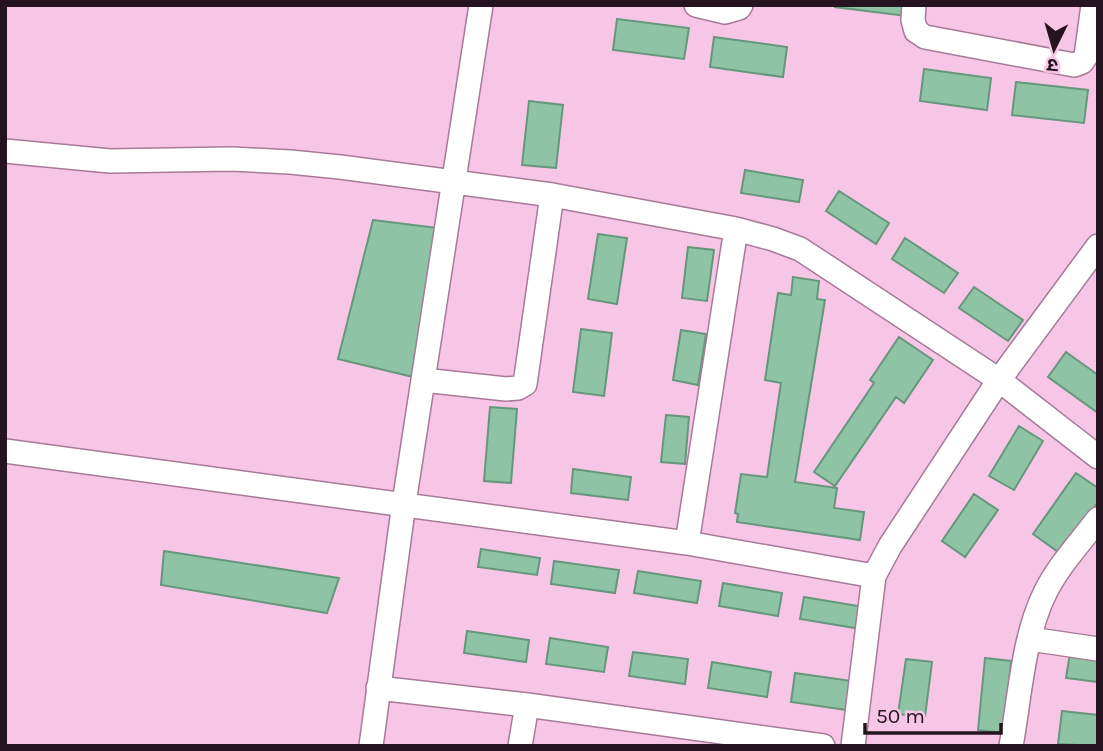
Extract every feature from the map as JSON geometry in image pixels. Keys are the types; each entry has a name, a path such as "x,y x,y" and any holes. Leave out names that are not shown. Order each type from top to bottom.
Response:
{"street":[{"path":"371,746 404,503 481,5"},
{"path":"696,5 725,12 741,5"},
{"path":"914,5 913,20 916,31 925,37 1074,65 1082,62 1086,56 1093,5"},
{"path":"5,151 110,161 232,159 290,162 552,195 736,229 773,239 800,249 999,380 1098,457"},
{"path":"423,380 506,389 525,384 552,195"},
{"path":"687,543 736,229"},
{"path":"853,746 874,576 890,546 999,380 1096,251"},
{"path":"5,451 687,543 874,576"},
{"path":"1012,746 1030,639 1044,594 1098,519"},
{"path":"1030,639 1098,649"},
{"path":"378,688 527,705 741,740 823,746"},
{"path":"520,746 527,705"}],"building":[{"path":"835,5 907,5 906,16"},
{"path":"617,19 689,28 684,59 613,50"},
{"path":"714,37 787,47 783,77 710,67"},
{"path":"924,69 991,78 987,110 920,101"},
{"path":"1016,82 1088,90 1084,123 1012,115"},
{"path":"529,101 563,105 556,168 522,165"},
{"path":"745,170 803,180 799,202 741,193"},
{"path":"839,191 889,223 876,244 826,211"},
{"path":"373,220 438,228 413,377 338,359"},
{"path":"598,234 627,238 617,304 588,299"},
{"path":"905,238 958,273 944,293 892,259"},
{"path":"688,247 714,250 707,301 682,298"},
{"path":"793,277 819,281 817,299 825,300 795,482 837,488 834,508 864,512 860,540 737,522 738,514 735,513 741,474 767,477 781,383 765,380 778,293 791,295"},
{"path":"974,287 1023,320 1008,341 959,308"},
{"path":"581,329 612,333 604,396 573,392"},
{"path":"681,330 706,334 698,385 673,380"},
{"path":"899,337 933,360 904,403 896,397 835,486 814,472 874,383 870,380"},
{"path":"1066,352 1098,375 1098,413 1048,377"},
{"path":"490,407 517,409 511,483 484,481"},
{"path":"666,415 689,417 685,464 661,462"},
{"path":"1019,426 1043,441 1014,490 989,476"},
{"path":"573,469 631,477 628,500 571,493"},
{"path":"1076,473 1098,488 1098,502 1061,554 1033,534"},
{"path":"974,494 998,510 965,557 942,541"},
{"path":"481,549 540,558 537,575 478,567"},
{"path":"164,551 339,578 327,613 161,585"},
{"path":"554,561 619,570 615,593 551,584"},
{"path":"638,571 701,581 697,603 634,593"},
{"path":"723,583 782,593 778,616 719,606"},
{"path":"804,597 864,607 861,629 800,619"},
{"path":"467,631 529,640 526,662 464,653"},
{"path":"550,638 608,647 604,672 546,664"},
{"path":"633,652 688,659 685,684 629,676"},
{"path":"1070,654 1098,658 1098,682 1066,678"},
{"path":"985,658 1011,661 1004,733 978,730"},
{"path":"906,659 932,662 925,717 898,714"},
{"path":"712,662 771,672 767,697 708,688"},
{"path":"795,673 852,681 847,710 791,702"},
{"path":"1062,711 1098,715 1098,746 1058,744"}]}
